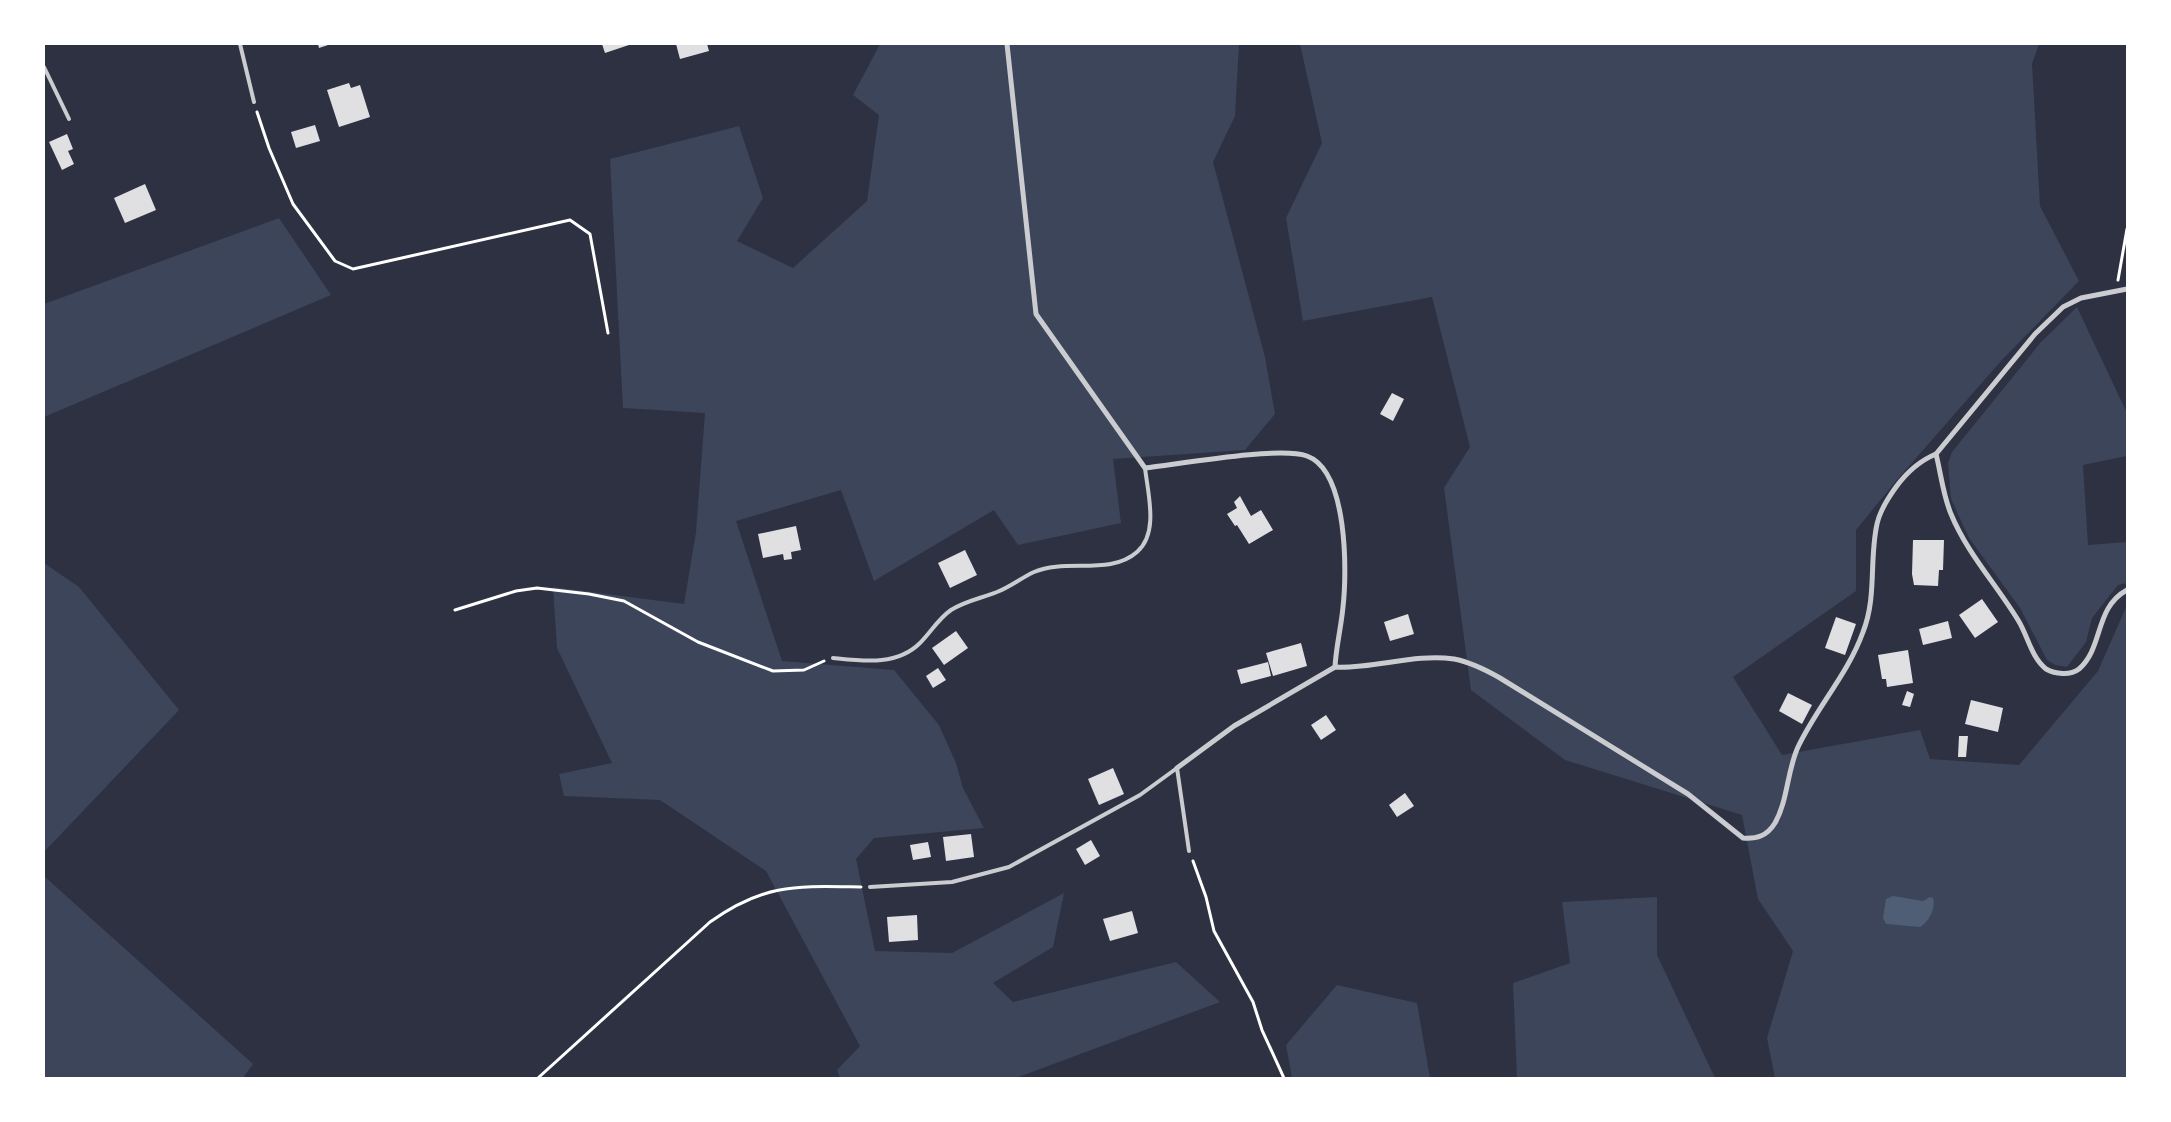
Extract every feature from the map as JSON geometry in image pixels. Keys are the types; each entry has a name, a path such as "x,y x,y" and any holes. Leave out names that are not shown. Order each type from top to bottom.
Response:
{"street":[{"path":"1007,44 1036,314 1145,468 1275,453 1308,456 1320,465 1329,478 1338,502 1344,544 1343,607 1335,668"},
{"path":"1177,768 1234,726 1335,668 1353,668 1431,659 1454,659 1475,665 1500,678 1688,794 1743,838 1754,839 1765,834 1774,824 1797,750 1838,682 1863,633 1872,600 1877,523 1882,509 1900,482 1914,466 1936,454 2035,334 2063,308 2081,298 2127,289"},
{"path":"1936,454 1946,498 1958,530 1971,554 2018,620 2037,660 2046,668 2055,673 2064,674 2078,670 2092,650 2108,606 2127,590"}],"lane":[{"path":"240,44 254,102"},
{"path":"44,67 69,119"},
{"path":"833,658 852,660 893,659 911,651 940,619 952,610 971,600 998,591 1041,569 1113,564 1138,552 1148,539 1150,509 1145,468"},
{"path":"870,887 952,882 1009,867 1140,795 1177,768 1189,851"}],"path":[{"path":"254,102 269,148 293,204 335,261 353,269 570,220 590,234 608,333"},
{"path":"2116,291 2127,229"},
{"path":"455,610 516,591 537,588 590,594 624,600 698,642 773,671 804,670 833,658"},
{"path":"1189,851 1206,897 1214,931 1253,1002 1262,1030 1284,1078"},
{"path":"538,1078 710,922 731,907 755,895 776,889 821,886 870,887"}],"shaded area":[{"path":"880,44 1239,44 1235,116 1213,162 1265,357 1275,414 1245,450 1113,459 1121,523 1018,545 994,510 874,581 841,490 736,521 782,661 894,670 939,725 956,763 963,788 984,828 874,838 856,859 875,951 952,953 1064,893 1053,947 993,983 1013,1002 1176,962 1220,1002 1016,1078 840,1078 837,1070 860,1046 766,871 660,800 564,796 559,774 612,763 557,648 553,587 684,604 696,532 705,413 623,408 610,159 739,126 763,198 737,241 793,268 867,201 879,115 853,95"},
{"path":"1300,44 2039,44 2032,64 2040,206 2079,281 2001,361 1896,481 1856,530 1856,591 1733,677 1782,755 1920,730 1930,759 2019,765 2098,671 2127,605 2127,1078 1775,1078 1767,1038 1793,951 1758,899 1742,815 1565,760 1471,690 1444,488 1470,447 1432,297 1303,321 1286,218 1322,143"},
{"path":"279,218 331,295 44,417 44,304"},
{"path":"2077,307 2127,413 2127,456 2083,465 2088,545 2127,542 2127,583 2118,585 2092,618 2086,642 2067,667 2055,665 2047,660 2020,608 1969,538 1951,499 1948,463 1952,452 2041,342"},
{"path":"44,563 79,587 179,710 44,852"},
{"path":"44,876 253,1064 243,1078 44,1078"},
{"path":"1893,896 1923,901 1930,897 1933,898 1934,906 1926,922 1920,927 1886,924 1883,918 1886,899"},
{"path":"1657,897 1657,955 1715,1078 1517,1078 1513,983 1570,963 1562,902"},
{"path":"1337,985 1417,1003 1430,1078 1292,1078 1286,1045"}],"building":[{"path":"318,44 331,44 319,48"},
{"path":"602,44 632,44 605,53"},
{"path":"676,44 707,44 709,51 680,59"},
{"path":"349,83 351,88 360,85 370,117 339,127 327,90"},
{"path":"315,125 320,141 296,148 291,132"},
{"path":"67,134 73,149 68,151 74,164 62,170 49,142"},
{"path":"145,184 156,210 125,223 114,198"},
{"path":"1392,393 1404,399 1393,421 1380,414"},
{"path":"1240,496 1251,516 1261,510 1273,530 1249,544 1237,525 1235,526 1227,514 1237,508 1234,502"},
{"path":"796,526 801,550 791,552 792,559 784,560 783,554 763,558 758,534"},
{"path":"1913,540 1944,540 1943,570 1939,570 1938,586 1914,585 1912,574"},
{"path":"965,550 977,575 950,588 938,563"},
{"path":"1982,599 1998,622 1975,638 1959,615"},
{"path":"1408,614 1414,634 1390,641 1384,622"},
{"path":"1836,617 1856,624 1845,655 1825,648"},
{"path":"1948,621 1952,638 1923,645 1919,629"},
{"path":"956,631 968,648 944,665 932,648"},
{"path":"1301,643 1307,666 1273,676 1266,653"},
{"path":"1908,650 1913,683 1887,687 1886,679 1882,679 1878,655"},
{"path":"1268,662 1271,676 1241,684 1237,670"},
{"path":"938,668 946,680 933,688 926,676"},
{"path":"1907,691 1914,694 1910,707 1902,705"},
{"path":"1788,693 1812,705 1802,724 1779,711"},
{"path":"1971,700 2003,708 1998,732 1965,724"},
{"path":"1326,715 1336,730 1321,740 1311,725"},
{"path":"1959,736 1968,736 1966,757 1958,757"},
{"path":"1113,768 1124,794 1099,805 1088,779"},
{"path":"1405,793 1414,806 1397,817 1389,805"},
{"path":"971,834 974,857 946,861 943,837"},
{"path":"1091,840 1100,856 1085,865 1076,849"},
{"path":"928,842 931,857 913,860 910,845"},
{"path":"1132,911 1138,933 1110,941 1103,919"},
{"path":"917,915 918,940 889,942 887,917"}]}
